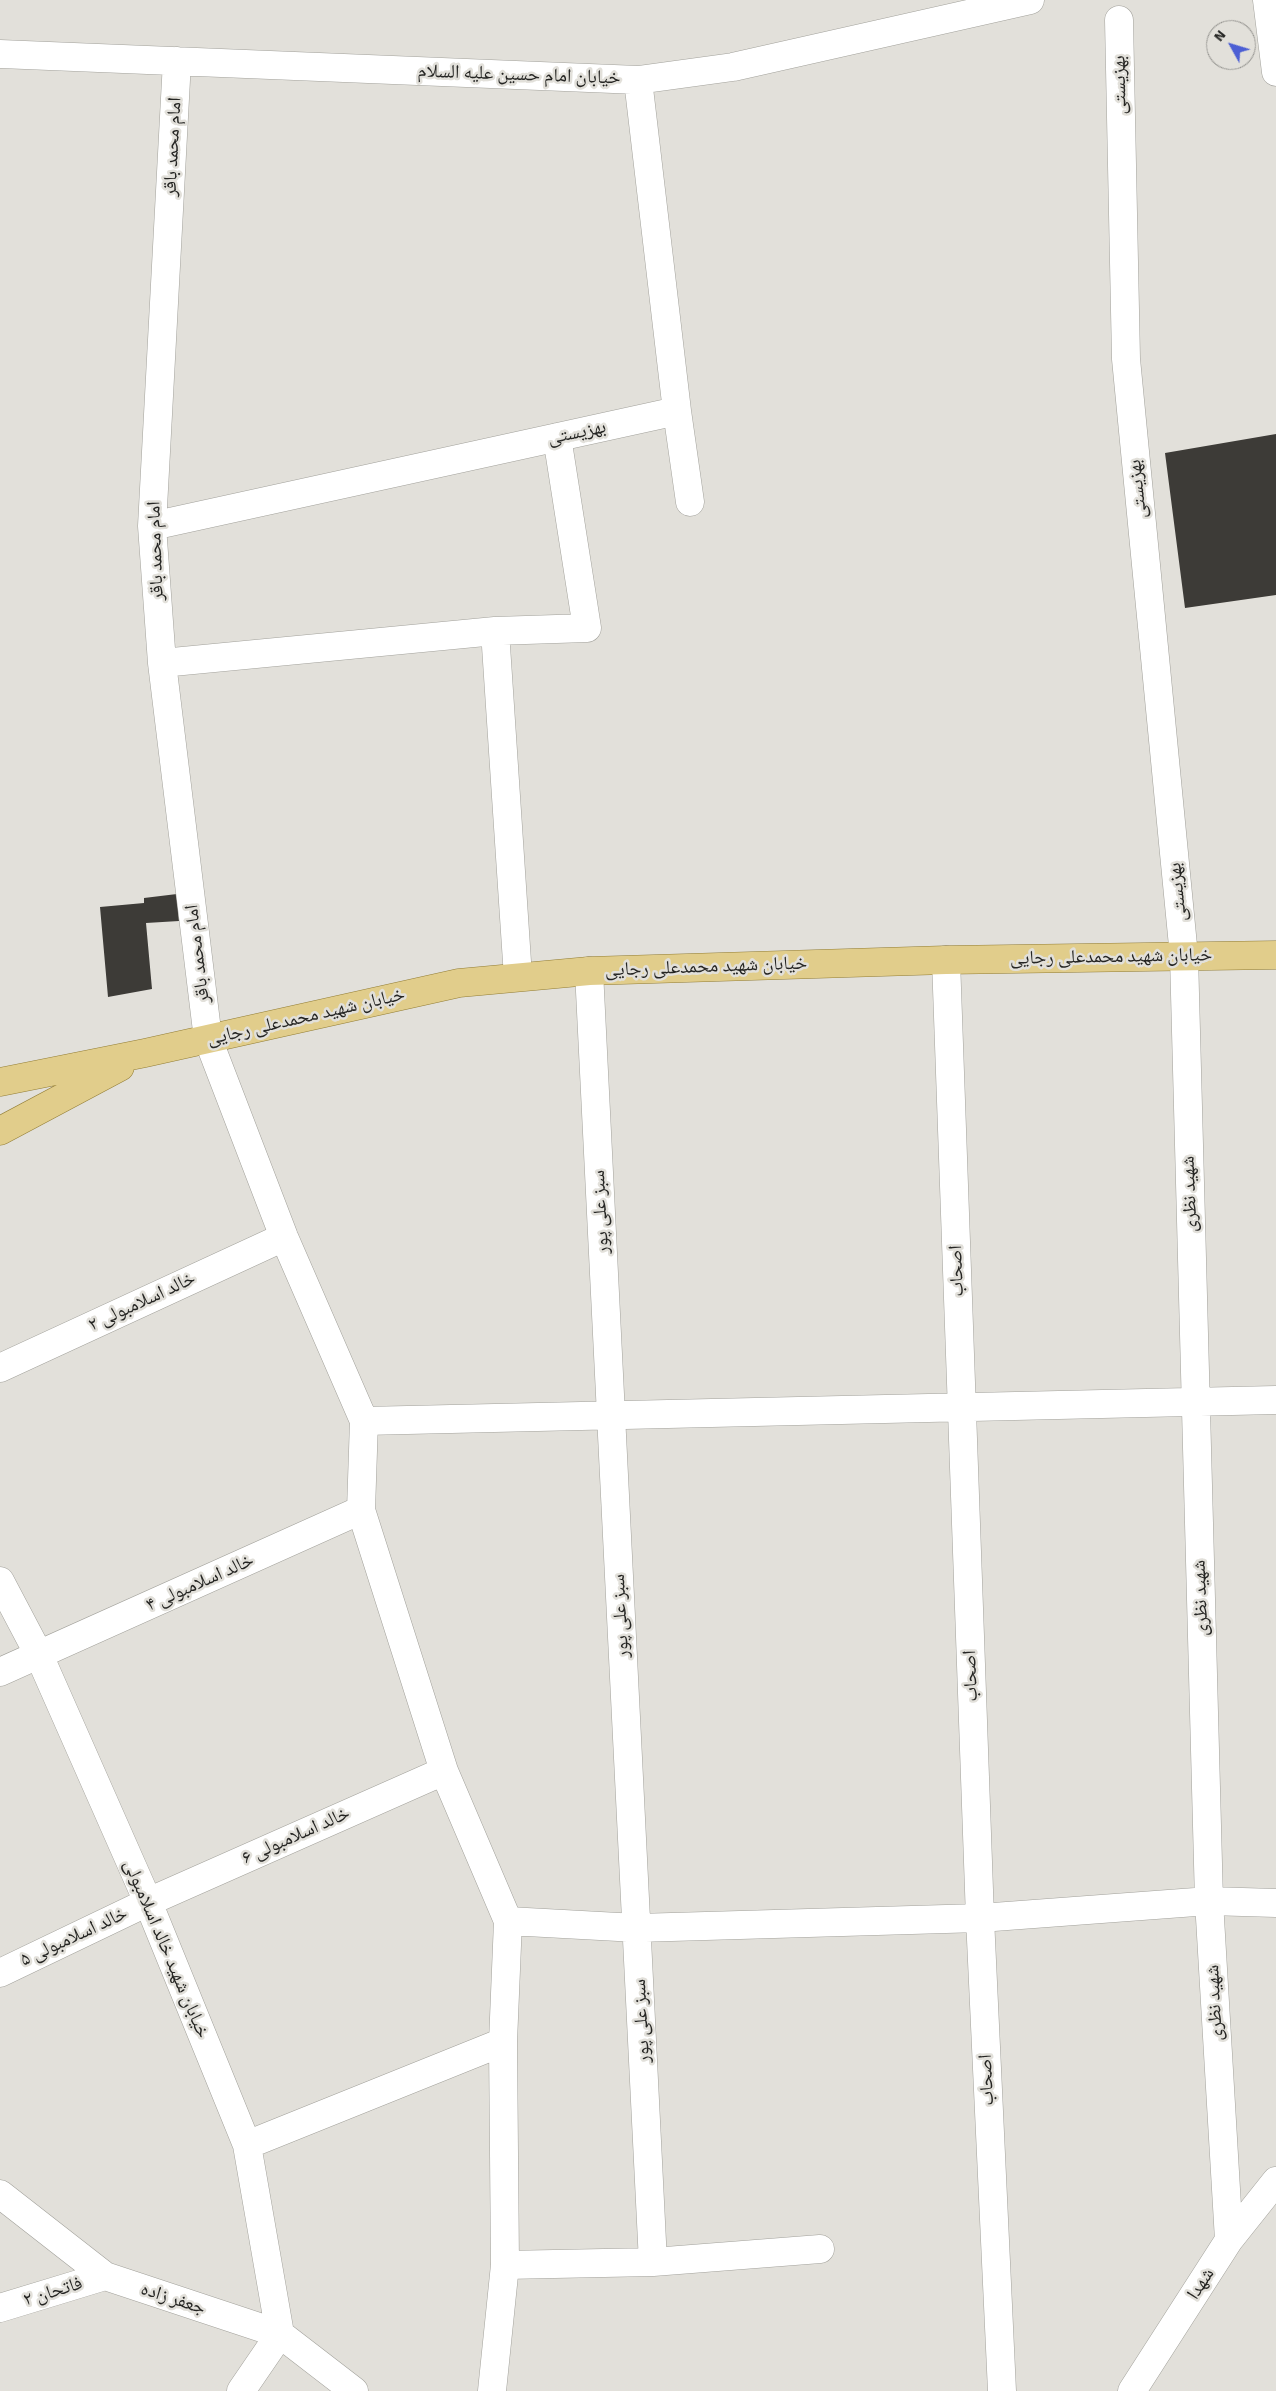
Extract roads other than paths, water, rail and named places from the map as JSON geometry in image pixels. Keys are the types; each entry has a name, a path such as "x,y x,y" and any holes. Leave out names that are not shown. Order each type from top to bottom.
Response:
{"main road":[{"name":"خیابان شهید محمدعلی رجایی","path":"0,1082 145,1053 459,983 518,977 589,971 946,960 1276,955"},
{"name":"خیابان شهید محمدعلی رجایی","path":"0,1132 145,1053"}],"street":[{"name":"خیابان امام حسین علیه السلام","path":"0,54 638,80 733,68 1030,0"},
{"path":"1267,0 1276,72"},
{"name":"بهزیستی","path":"1119,20 1126,359 1184,956"},
{"name":"امام محمد باقر","path":"177,61 152,526 162,663 208,1039 284,1237 364,1421"},
{"path":"638,80 677,411 690,502"},
{"name":"بهزیستی","path":"152,526 677,411"},
{"path":"162,663 495,631 587,628 557,437"},
{"path":"495,631 518,977"},
{"name":"شهید نظری","path":"1184,956 1210,1901 1230,2240"},
{"name":"اصحاب","path":"946,960 980,1918 1002,2391"},
{"name":"سبز علی پور","path":"589,971 654,2262"},
{"name":"خالد اسلامبولی ۲","path":"0,1368 284,1237"},
{"path":"492,2391 505,2264 502,2042 508,1921 444,1771 362,1510 364,1421 611,1417 1276,1400"},
{"name":"خالد اسلامبولی ۴","path":"0,1672 362,1510"},
{"name":"خیابان شهید خالد اسلامبولی","path":"0,1580 39,1655 148,1902 247,2145 280,2334"},
{"name":"خالد اسلامبولی ۶","path":"148,1902 444,1771"},
{"path":"508,1921 637,1928 980,1918 1210,1901 1276,1903"},
{"name":"خالد اسلامبولی ۵","path":"0,1972 148,1902"},
{"path":"247,2145 502,2042"},
{"name":"شهدا","path":"1132,2391 1230,2240 1276,2181"},
{"name":"جعفر زاده","path":"0,2194 105,2276 280,2334 354,2391"},
{"path":"505,2264 654,2262 820,2248"},
{"name":"فاتحان ۲","path":"0,2308 105,2276"},
{"path":"241,2391 280,2334"}]}
